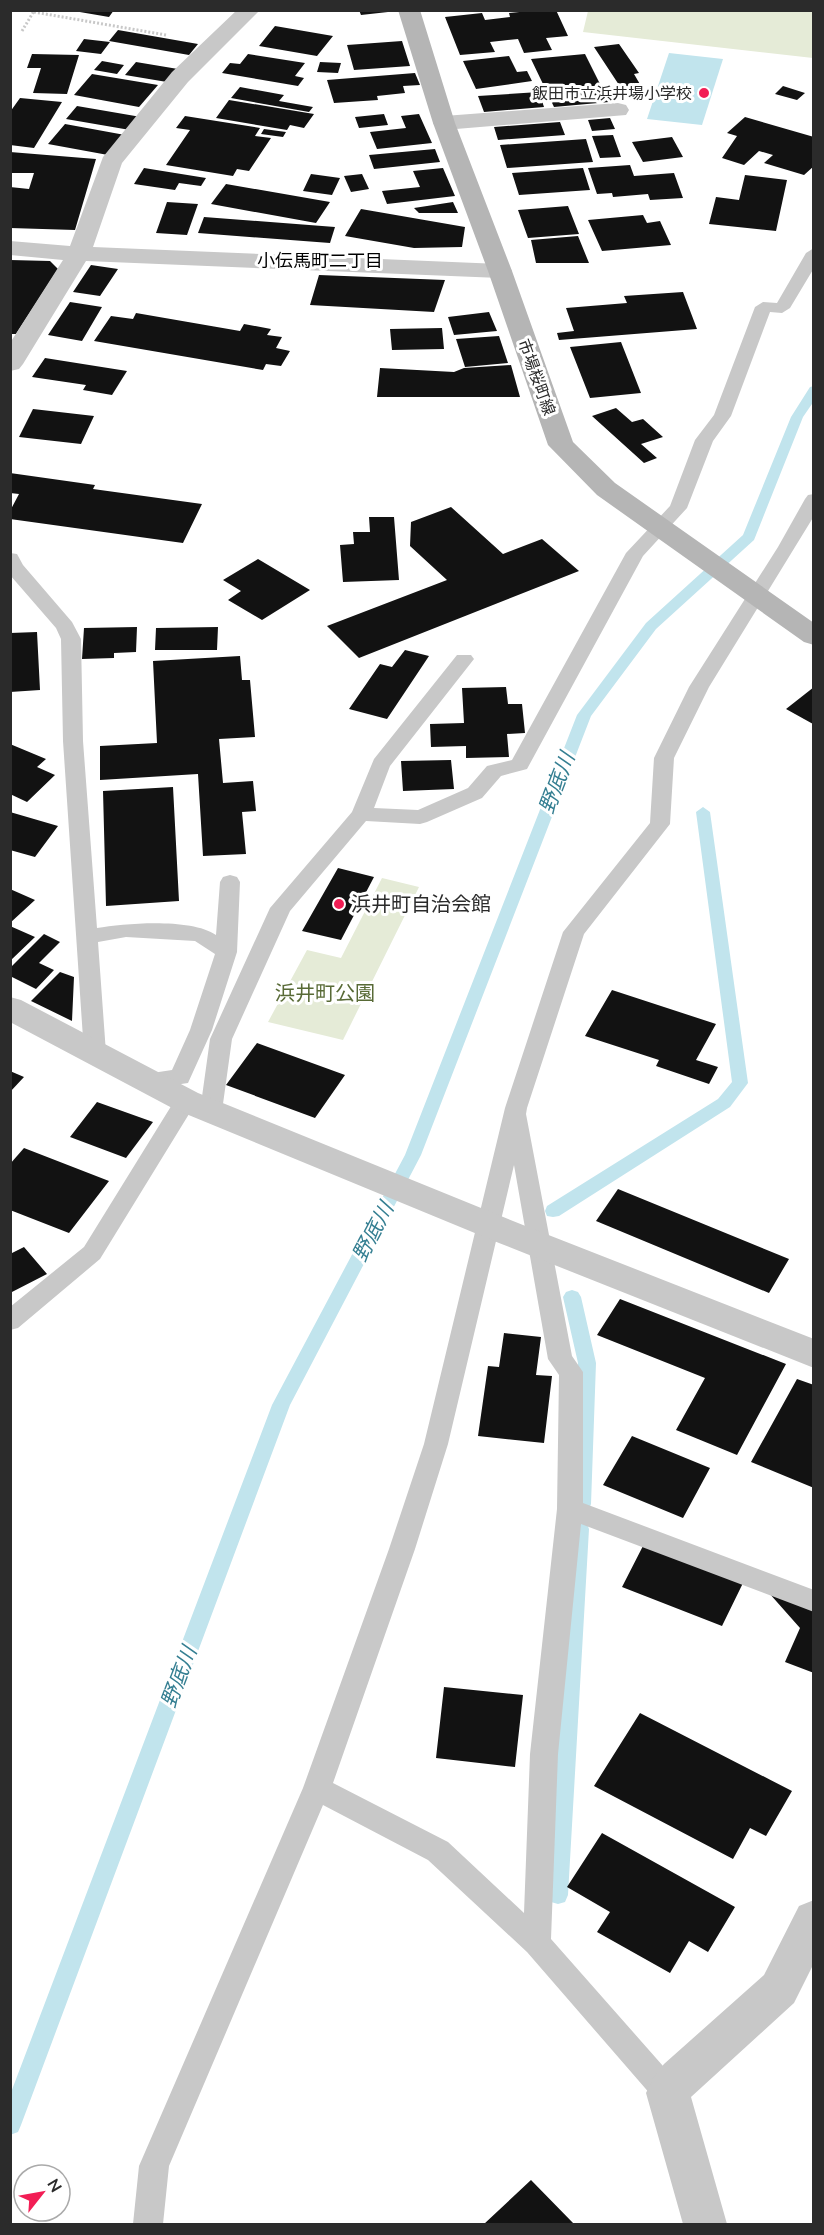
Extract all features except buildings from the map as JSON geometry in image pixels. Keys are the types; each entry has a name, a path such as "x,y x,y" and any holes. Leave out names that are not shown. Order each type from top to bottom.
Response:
{"main road":[{"name":"市場桜町線","path":"409,10 444,123 500,271 561,445 606,489 813,636"}],"street":[{"path":"10,364 79,254 111,162 180,77 250,10"},
{"path":"444,123 618,110"},
{"path":"10,248 79,254 500,271"},
{"path":"10,1008 198,1106 813,1354"},
{"path":"705,2224 668,2093 679,2078 779,1989 813,1919"}],"lane":[{"path":"361,814 420,817 476,793 494,771 520,764 635,553 678,508 704,440 722,416 763,307 782,308 813,253"},
{"path":"148,2224 154,2166 317,1788 402,1549 436,1444 516,1108 574,932 660,824 664,759 699,687 787,547 813,499"},
{"path":"10,558 14,567 65,626 71,639 73,741 95,1053"},
{"path":"10,1321 92,1253 198,1106 221,1039 281,908 361,814 381,764 464,659"},
{"path":"147,1081 180,1077 201,1030 226,952 230,882"},
{"path":"86,937 126,930 200,934 226,952"},
{"path":"516,1108 525,1239 560,1359 572,1372 570,1509 544,1754 537,1943"},
{"path":"570,1509 813,1601"},
{"path":"317,1788 438,1851 537,1943 668,2093"}],"path":[{"path":"22,32 34,11 216,43"}],"green space":[{"path":"588,11 813,11 813,58 583,32"},
{"name":"浜井町公園","path":"382,878 419,887 343,1040 268,1022 307,950 341,958"}],"water":[{"path":"669,53 723,59 702,125 647,119"}],"waterway":[{"name":"野底川","path":"10,2125 281,1405 413,1155 584,715 651,626 749,537 797,417 814,390"},
{"path":"553,1211 724,1103 740,1083 703,812"},
{"path":"572,1297 587,1363 582,1504"},
{"path":"558,1895 580,1529"}],"place":[{"name":"飯田市立浜井場小学校","path":"704,93"},
{"name":"浜井町自治会館","path":"339,904"}],"district":[{"name":"小伝馬町二丁目","path":"320,261"}]}
